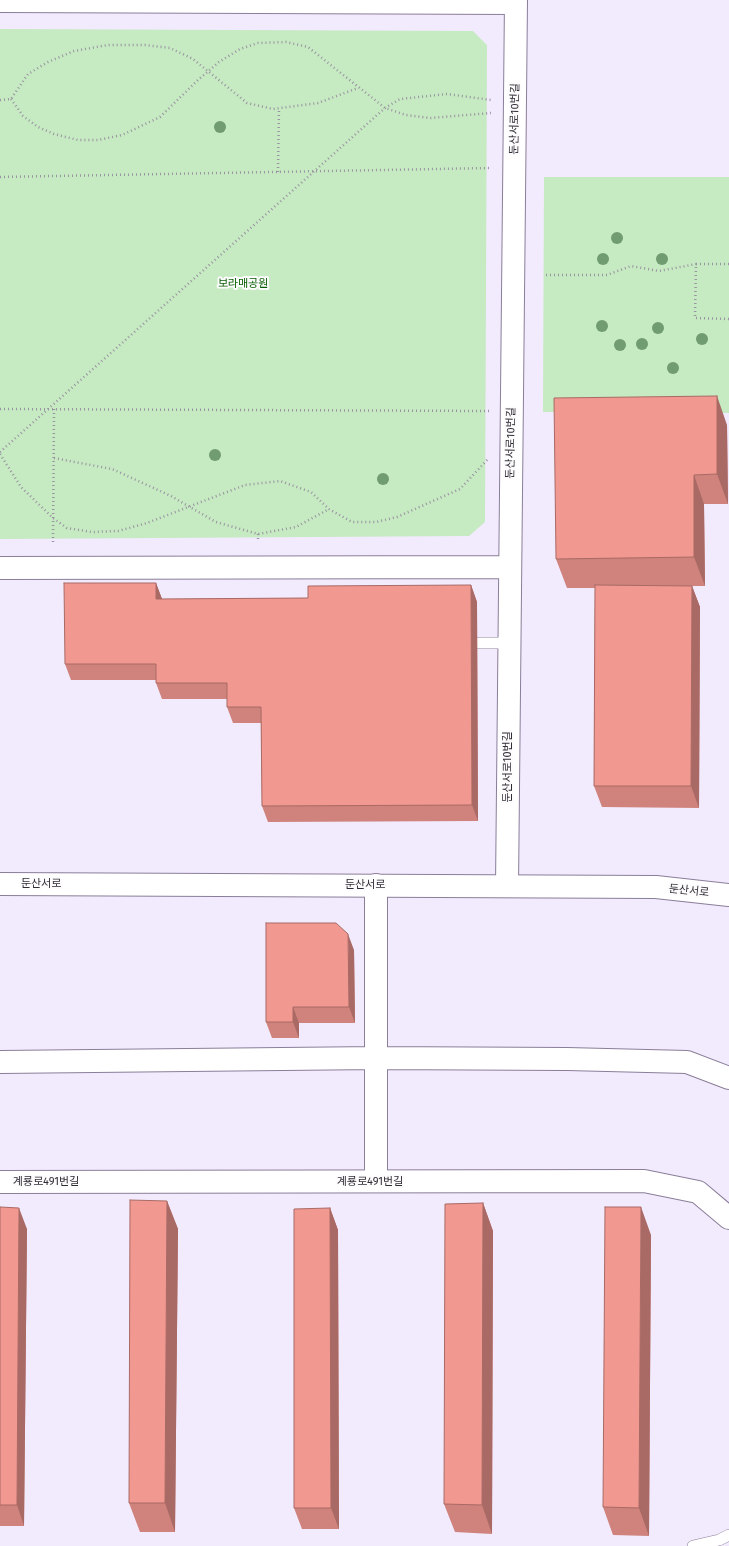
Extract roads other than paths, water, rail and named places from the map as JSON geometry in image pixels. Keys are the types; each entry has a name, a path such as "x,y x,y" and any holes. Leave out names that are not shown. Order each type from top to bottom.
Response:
{"street":[{"path":"0,1 516,1"},
{"name":"둔산서로10번길","path":"507,886 516,1"},
{"path":"0,568 510,567"},
{"name":"둔산서로","path":"0,884 656,887 729,895"},
{"path":"376,885 376,1182"},
{"path":"0,1062 376,1058 567,1059 687,1062 729,1078"},
{"name":"계룡로491번길","path":"0,1182 644,1181 698,1192 729,1218"}],"lane":[{"path":"477,644 510,644"},
{"path":"693,1546 719,1540 729,1535"}],"park label":[{"name":"보라매공원","path":"243,284"}]}
